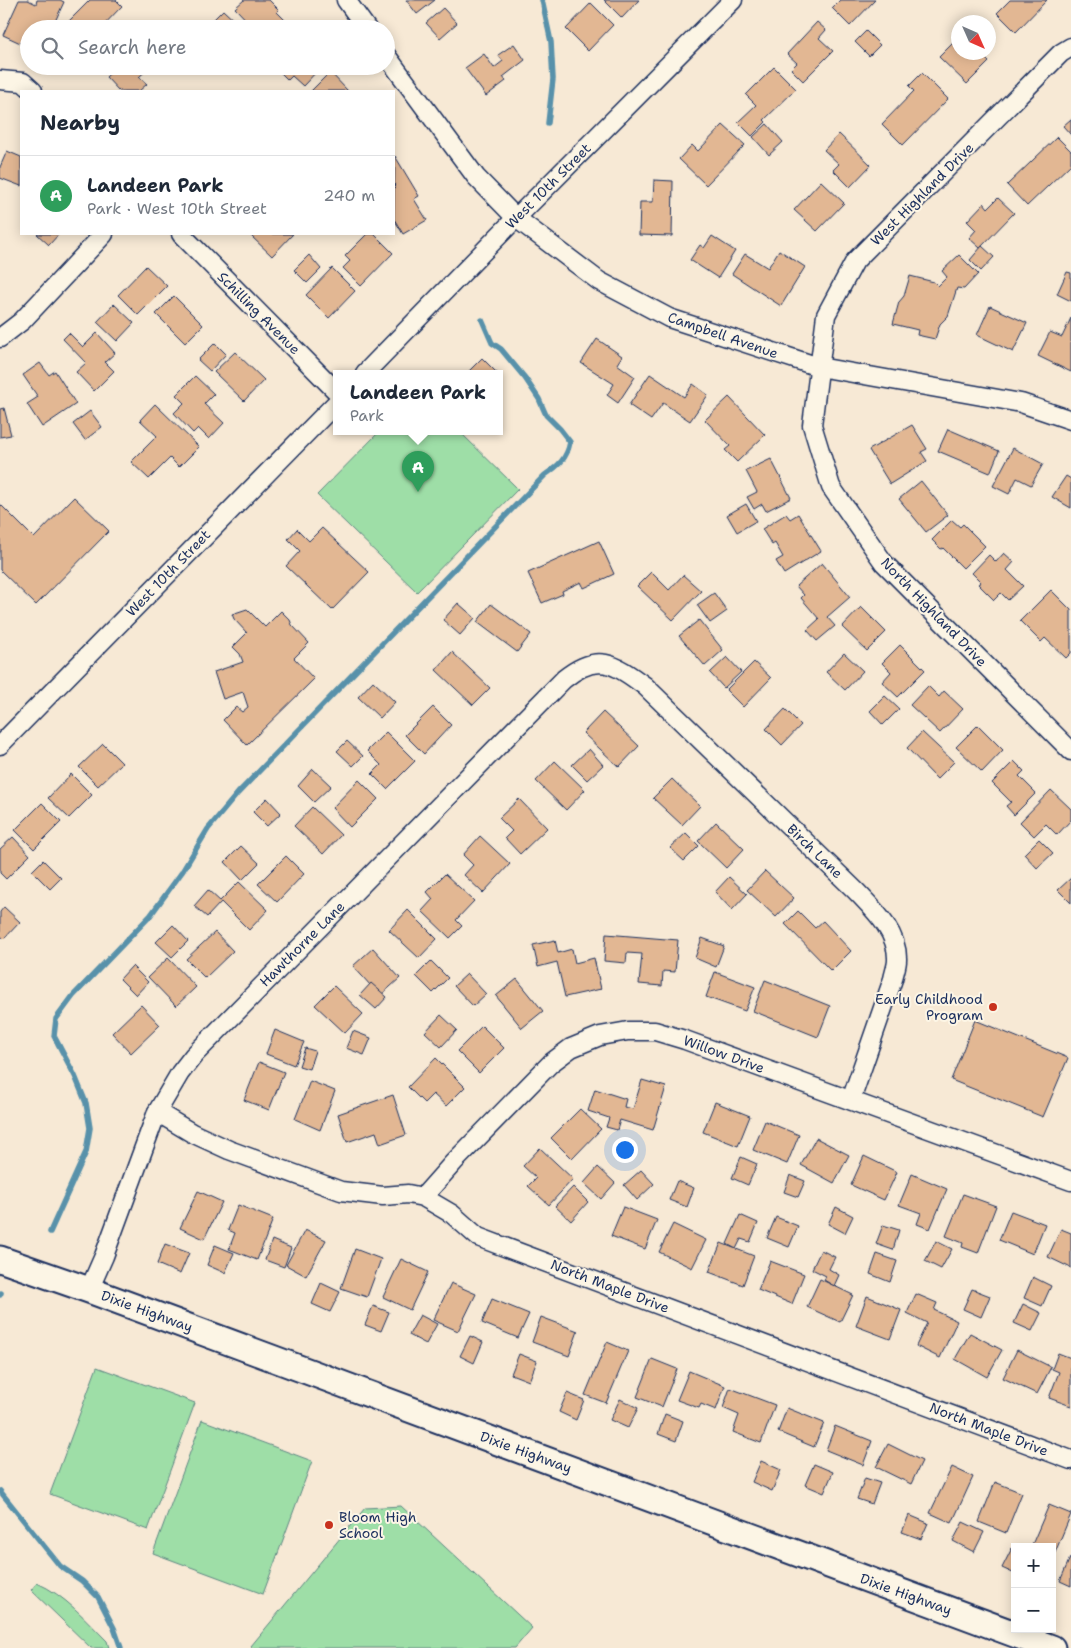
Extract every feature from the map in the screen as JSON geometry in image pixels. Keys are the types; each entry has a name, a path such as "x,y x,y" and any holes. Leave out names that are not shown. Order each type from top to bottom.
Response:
{"main road":[{"name":"Dixie Highway","path":"0,1259 89,1290 1052,1648"}],"street":[{"path":"346,0 360,20"},
{"name":"West 10th Street","path":"368,370 733,0"},
{"name":"West Highland Drive","path":"819,367 826,315 855,262 1061,53 1071,47"},
{"name":"Campbell Avenue","path":"395,67 476,177 516,218 599,281 669,318 819,367 1022,403 1071,420"},
{"path":"0,80 23,82 32,90"},
{"path":"0,338 22,321 103,235"},
{"name":"Schilling Avenue","path":"182,235 333,388"},
{"name":"North Highland Drive","path":"819,367 812,425 831,487 884,563 1071,751"},
{"name":"West 10th Street","path":"0,745 333,406"},
{"name":"Birch Lane","path":"600,662 614,666 629,674 645,686 856,891 877,913 888,929 896,945 897,961 893,979 851,1100"},
{"name":"Hawthorne Lane","path":"89,1290 104,1256 157,1112 180,1073 194,1055 564,679 575,670 600,662"},
{"name":"Willow Drive","path":"423,1197 454,1162 551,1063 571,1048 600,1036 628,1030 655,1031 685,1040 1071,1181"},
{"name":"North Maple Drive","path":"157,1112 192,1133 228,1150 341,1191 383,1196 408,1194 423,1197 452,1214 478,1237 1071,1460"}],"green space":[{"path":"376,435 463,435 518,489 417,592 317,495"},
{"path":"97,1367 195,1403 148,1530 50,1494"},
{"path":"202,1420 312,1461 263,1594 153,1553"},
{"path":"401,1506 532,1628 515,1648 253,1648 251,1646 365,1508"},
{"path":"37,1583 57,1594 75,1609 107,1641 109,1648 91,1648 31,1590"}],"building":[{"path":"19,0 28,0 36,4 37,0 60,0 64,2 56,20 20,20 20,43 3,35"},
{"path":"90,0 116,0 122,6 109,20 70,20"},
{"path":"244,0 269,0 279,10 277,12 285,20 246,20 235,8"},
{"path":"406,0 435,0 417,14"},
{"path":"604,0 639,0 622,18"},
{"path":"840,0 875,0 850,26 832,8"},
{"path":"1010,0 1047,0 1016,32 997,13"},
{"path":"591,3 613,25 588,51 566,29"},
{"path":"443,8 457,23 440,38 426,23"},
{"path":"223,10 234,20 213,20"},
{"path":"817,22 826,30 819,38 833,51 803,81 791,69 797,63 787,54"},
{"path":"866,31 880,45 869,56 855,42"},
{"path":"514,44 525,60 503,77 506,81 486,96 465,68 484,54 494,68 503,61 498,55"},
{"path":"951,45 951,60 987,60 989,62 967,84 939,57"},
{"path":"774,67 796,89 764,120 766,122 752,136 738,122 756,105 746,95"},
{"path":"922,73 948,99 903,145 882,124 914,91 909,86"},
{"path":"108,75 141,75 139,77 147,84 140,90 118,90 106,77"},
{"path":"283,75 313,75 303,86 292,76 288,80"},
{"path":"327,75 333,75 347,90 312,90"},
{"path":"1071,119 1071,135 1063,126"},
{"path":"767,124 783,142 769,155 753,137"},
{"path":"723,125 745,145 706,185 679,159 692,145 698,151"},
{"path":"839,134 871,165 850,187 833,170 839,164 824,150"},
{"path":"1057,137 1071,151 1071,164 1027,206 1007,185"},
{"path":"7,151 20,157 20,186 0,178 0,167"},
{"path":"395,156 419,196 414,199 427,220 403,234 395,221"},
{"path":"654,180 673,181 672,236 639,235 640,202 653,202"},
{"path":"821,181 844,203 817,231 794,210"},
{"path":"998,198 1014,213 980,248 969,238 976,230 967,221 984,203 988,208"},
{"path":"38,235 58,235 49,245"},
{"path":"252,235 292,235 272,256 251,236"},
{"path":"366,235 375,235 393,253 361,286 343,268 350,261 345,256"},
{"path":"712,236 735,251 718,278 690,260 700,245 704,248"},
{"path":"982,246 994,257 981,271 970,260"},
{"path":"779,250 805,267 781,306 732,274 745,254 768,268"},
{"path":"309,255 321,269 307,283 294,270"},
{"path":"959,255 978,274 964,289 957,288 948,316 940,324 935,339 917,335 918,330 893,324 899,302 904,296 910,276 934,282 938,286 947,277 942,271"},
{"path":"146,266 167,286 138,315 118,295"},
{"path":"332,268 355,291 329,318 306,295"},
{"path":"1067,272 1071,273 1071,301 1057,294"},
{"path":"174,296 203,325 185,343 156,314"},
{"path":"114,304 134,323 117,341 97,322"},
{"path":"990,306 1027,323 1013,352 977,335"},
{"path":"1071,318 1071,372 1038,356 1050,332 1062,337"},
{"path":"69,333 83,347 97,333 115,353 105,362 114,371 94,391 76,372 86,363 63,339"},
{"path":"597,339 622,356 617,364 635,377 618,403 607,395 614,384 581,363"},
{"path":"215,343 226,354 210,371 198,360"},
{"path":"235,352 264,380 244,401 214,372"},
{"path":"482,358 494,370 470,370"},
{"path":"40,363 49,375 55,371 76,404 42,427 27,404 38,397 23,375"},
{"path":"650,374 684,397 693,384 708,395 690,421 663,403 651,420 629,405"},
{"path":"195,376 214,394 204,404 224,423 209,439 198,428 193,433 174,413 184,403 176,395"},
{"path":"729,397 765,435 737,462 725,450 730,446 705,420"},
{"path":"155,404 199,447 179,467 170,458 149,479 131,462 157,436 140,420"},
{"path":"4,408 11,435 0,437 0,409"},
{"path":"90,411 102,427 85,440 73,424"},
{"path":"912,425 927,449 921,452 927,461 890,484 869,450"},
{"path":"948,429 999,451 990,473 938,451"},
{"path":"1013,448 1043,464 1031,485 1017,478 1009,494 993,486"},
{"path":"771,459 791,498 766,511 762,504 754,509 747,497 757,492 746,471"},
{"path":"1066,476 1071,479 1071,508 1052,497"},
{"path":"921,481 948,515 926,532 899,499"},
{"path":"74,497 109,531 36,605 0,570 0,504 34,538"},
{"path":"746,504 756,521 737,532 727,515"},
{"path":"786,514 790,519 798,514 821,551 784,574 776,561 783,557 775,543 772,545 762,529"},
{"path":"952,520 960,527 963,524 985,546 963,568 932,540"},
{"path":"322,528 369,572 332,610 286,566 300,551 288,539 297,529 309,541"},
{"path":"599,541 614,574 584,588 581,582 562,591 563,594 542,603 528,573"},
{"path":"1004,553 1014,562 1007,570 1023,586 1008,600 1001,593 994,600 978,584 981,582 972,573 989,555 996,562"},
{"path":"822,563 850,597 827,617 835,626 817,641 807,630 819,619 801,598 804,595 796,586"},
{"path":"651,572 669,590 683,575 701,591 673,620 637,586"},
{"path":"1051,590 1071,610 1071,653 1066,658 1045,638 1041,642 1020,621"},
{"path":"714,593 727,611 710,623 697,605"},
{"path":"458,603 475,618 460,635 443,620"},
{"path":"491,604 531,634 517,652 477,622"},
{"path":"861,607 886,632 867,651 842,627"},
{"path":"247,609 265,627 281,611 290,620 292,625 309,643 294,658 314,679 247,745 223,720 236,707 242,712 248,707 243,692 223,699 214,672 243,662 240,654 233,647 247,633 234,619 232,614"},
{"path":"699,620 723,650 705,666 679,636"},
{"path":"900,645 925,670 898,697 882,682 891,672 882,663"},
{"path":"452,652 490,688 473,705 436,670"},
{"path":"844,653 863,671 845,690 826,672"},
{"path":"727,657 741,672 724,688 710,673"},
{"path":"754,662 771,678 743,707 726,690"},
{"path":"373,681 395,702 380,718 358,697"},
{"path":"928,686 939,697 944,691 963,709 940,733 910,705"},
{"path":"885,696 899,709 883,725 870,711"},
{"path":"433,707 451,725 424,754 405,735"},
{"path":"785,709 801,725 782,745 766,729"},
{"path":"603,712 639,746 619,767 583,733"},
{"path":"978,725 1003,750 982,772 956,747"},
{"path":"386,732 415,761 387,789 372,774 381,765 367,751"},
{"path":"922,732 954,762 937,779 907,748"},
{"path":"347,741 363,756 353,766 337,751"},
{"path":"103,744 122,763 98,786 79,767"},
{"path":"589,749 603,765 587,780 572,765"},
{"path":"555,761 585,790 566,810 536,781"},
{"path":"1014,761 1024,771 1019,776 1036,793 1014,815 1006,806 1011,802 992,783"},
{"path":"313,769 331,786 314,802 298,786"},
{"path":"71,774 92,795 69,818 48,798"},
{"path":"672,779 700,806 682,825 653,798"},
{"path":"359,780 378,799 350,827 332,808"},
{"path":"1051,790 1071,809 1071,820 1057,835 1046,824 1034,836 1020,822"},
{"path":"267,798 281,813 267,826 253,812"},
{"path":"519,799 547,828 520,854 505,838 512,831 499,818"},
{"path":"42,803 61,822 34,849 15,830"},
{"path":"312,807 341,835 323,854 294,826"},
{"path":"716,822 744,849 726,868 698,841"},
{"path":"686,833 699,846 684,861 670,848"},
{"path":"480,836 510,864 483,893 464,875 473,865 463,855"},
{"path":"13,837 30,855 6,879 0,873 0,849"},
{"path":"1039,839 1053,853 1037,868 1024,854"},
{"path":"241,846 259,863 242,880 225,862"},
{"path":"286,856 304,874 277,902 258,884"},
{"path":"43,860 61,878 50,889 32,871"},
{"path":"765,871 794,898 776,917 747,890"},
{"path":"445,874 474,901 456,920 462,926 450,938 422,911 433,899 427,892"},
{"path":"729,877 747,894 732,910 715,892"},
{"path":"1071,878 1071,903 1058,890"},
{"path":"239,882 268,910 249,930 220,901"},
{"path":"208,890 221,902 207,917 194,906"},
{"path":"4,907 20,922 4,939 0,935 0,912"},
{"path":"408,910 437,939 419,958 389,930"},
{"path":"798,911 815,928 823,921 851,951 831,971 785,924"},
{"path":"173,925 188,941 172,957 156,942"},
{"path":"215,932 233,951 205,978 186,959"},
{"path":"606,934 678,940 675,972 663,971 662,986 639,984 642,954 627,953 626,963 604,961"},
{"path":"702,938 724,946 716,967 695,958"},
{"path":"555,940 558,953 572,949 575,963 594,958 601,989 565,997 557,962 538,967 533,945"},
{"path":"373,948 400,978 380,996 353,966"},
{"path":"168,958 196,987 176,1006 148,977"},
{"path":"431,961 448,978 433,993 416,976"},
{"path":"132,966 148,982 136,995 120,979"},
{"path":"715,972 755,987 745,1011 706,997"},
{"path":"467,974 486,994 473,1006 454,986"},
{"path":"517,979 543,1011 522,1028 496,996"},
{"path":"765,980 830,1006 818,1037 753,1011"},
{"path":"371,983 387,997 376,1009 360,995"},
{"path":"334,986 363,1014 345,1033 315,1005"},
{"path":"141,1005 160,1025 131,1053 112,1033"},
{"path":"441,1015 457,1030 441,1047 425,1032"},
{"path":"975,1020 1068,1058 1043,1117 951,1080"},
{"path":"482,1026 504,1048 479,1073 457,1051"},
{"path":"275,1030 304,1042 294,1065 266,1054"},
{"path":"353,1031 371,1038 364,1055 346,1048"},
{"path":"305,1048 315,1051 309,1069 299,1066"},
{"path":"436,1058 465,1087 446,1106 433,1094 424,1103 408,1087"},
{"path":"259,1062 284,1072 269,1110 244,1100"},
{"path":"642,1080 666,1087 653,1130 620,1120 617,1130 606,1127 609,1118 588,1111 595,1089 626,1099 624,1107 633,1109"},
{"path":"310,1081 335,1091 320,1130 295,1119"},
{"path":"393,1095 406,1135 380,1144 376,1132 347,1142 338,1114"},
{"path":"715,1102 750,1116 738,1146 703,1132"},
{"path":"580,1109 601,1129 572,1159 551,1138"},
{"path":"765,1121 799,1135 787,1164 753,1150"},
{"path":"816,1138 849,1155 834,1183 801,1165"},
{"path":"540,1148 573,1179 549,1205 528,1186 536,1178 523,1166"},
{"path":"864,1156 897,1172 884,1200 851,1185"},
{"path":"741,1157 757,1164 748,1185 732,1178"},
{"path":"598,1167 615,1183 601,1199 584,1183"},
{"path":"641,1170 654,1184 637,1200 624,1185"},
{"path":"912,1174 947,1189 930,1229 917,1224 921,1213 899,1205"},
{"path":"790,1175 805,1181 798,1197 784,1192"},
{"path":"677,1181 694,1188 687,1207 669,1200"},
{"path":"573,1187 588,1202 571,1221 555,1206"},
{"path":"198,1191 222,1202 204,1239 180,1228"},
{"path":"963,1194 996,1206 978,1253 962,1247 963,1243 946,1236"},
{"path":"238,1205 273,1219 257,1260 229,1249 235,1233 228,1230"},
{"path":"623,1207 657,1220 645,1249 611,1236"},
{"path":"836,1207 853,1216 845,1233 828,1224"},
{"path":"1011,1211 1045,1224 1033,1254 999,1240"},
{"path":"740,1215 758,1223 750,1242 741,1239 736,1249 727,1244"},
{"path":"776,1217 798,1226 789,1247 767,1238"},
{"path":"673,1224 706,1240 692,1268 659,1252"},
{"path":"883,1225 899,1230 893,1250 876,1244"},
{"path":"1061,1229 1071,1233 1071,1268 1048,1257"},
{"path":"305,1230 326,1240 306,1276 286,1265"},
{"path":"272,1240 291,1248 284,1267 265,1260"},
{"path":"936,1241 952,1249 941,1269 925,1261"},
{"path":"721,1243 754,1256 743,1285 709,1272"},
{"path":"165,1244 189,1253 180,1274 157,1264"},
{"path":"215,1245 234,1253 225,1273 207,1265"},
{"path":"355,1249 381,1259 367,1297 341,1288"},
{"path":"821,1250 835,1257 829,1269 839,1275 834,1286 824,1280 826,1276 812,1269"},
{"path":"877,1254 897,1261 890,1282 870,1274"},
{"path":"401,1259 428,1272 410,1310 383,1297"},
{"path":"770,1261 804,1274 792,1304 758,1290"},
{"path":"1033,1277 1051,1286 1042,1306 1024,1298"},
{"path":"820,1279 853,1295 840,1322 807,1307"},
{"path":"321,1283 340,1292 330,1312 312,1304"},
{"path":"451,1283 476,1294 458,1331 433,1320"},
{"path":"972,1289 990,1296 981,1317 963,1309"},
{"path":"916,1294 937,1303 934,1310 957,1321 940,1358 916,1346 927,1323 907,1313"},
{"path":"867,1296 901,1310 890,1339 856,1326"},
{"path":"492,1299 529,1314 518,1338 482,1323"},
{"path":"1023,1304 1041,1313 1032,1331 1014,1323"},
{"path":"373,1306 389,1312 381,1331 365,1325"},
{"path":"420,1315 437,1324 426,1344 409,1335"},
{"path":"541,1317 578,1331 569,1356 532,1342"},
{"path":"970,1333 1002,1350 987,1377 955,1359"},
{"path":"470,1336 483,1342 474,1363 460,1356"},
{"path":"607,1342 628,1351 606,1403 585,1395"},
{"path":"1017,1350 1051,1367 1037,1394 1003,1378"},
{"path":"1058,1353 1071,1358 1071,1406 1049,1398 1059,1372 1052,1369"},
{"path":"519,1354 537,1361 529,1381 511,1374"},
{"path":"652,1359 677,1369 662,1407 637,1397"},
{"path":"689,1371 725,1386 716,1410 701,1404 699,1408 677,1400"},
{"path":"730,1388 775,1405 761,1443 733,1432 739,1415 723,1408"},
{"path":"567,1393 584,1400 576,1420 559,1412"},
{"path":"620,1399 638,1408 628,1428 610,1420"},
{"path":"787,1408 824,1423 814,1447 778,1432"},
{"path":"665,1414 683,1421 676,1441 658,1434"},
{"path":"835,1426 872,1441 863,1465 826,1450"},
{"path":"888,1444 922,1461 911,1484 876,1467"},
{"path":"761,1461 781,1470 772,1491 752,1482"},
{"path":"814,1464 833,1472 824,1493 805,1485"},
{"path":"952,1467 973,1477 952,1523 930,1513"},
{"path":"865,1478 880,1483 872,1504 857,1499"},
{"path":"995,1482 1022,1493 1006,1533 979,1522"},
{"path":"1049,1505 1071,1514 1056,1550 1056,1543 1033,1543"},
{"path":"909,1515 928,1523 921,1539 902,1532"},
{"path":"963,1522 984,1532 974,1552 953,1541"},
{"path":"1011,1550 1011,1572 1002,1568"},
{"path":"1071,1558 1071,1586 1060,1581"}],"waterway":[{"path":"542,0 551,42 553,79 548,123"},
{"path":"50,1232 86,1152 90,1128 86,1103 75,1076 54,1036 56,1019 73,996 150,916 182,872 208,829 238,793 545,475 558,465 567,453 570,442 546,415 539,399 525,378 501,349 492,343 482,320"},
{"path":"0,1491 60,1566 82,1581 98,1597 114,1628 121,1648"}],"place":[{"name":"Landeen Park","path":"418,492"},
{"name":"Early Childhood Program","path":"993,1007"},
{"name":"Bloom High School","path":"329,1525"}]}
